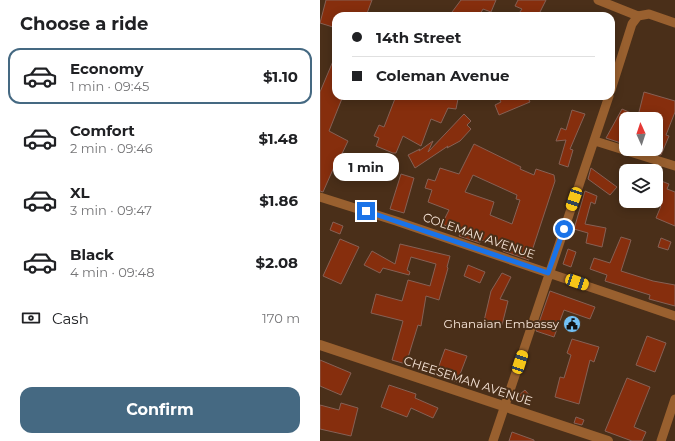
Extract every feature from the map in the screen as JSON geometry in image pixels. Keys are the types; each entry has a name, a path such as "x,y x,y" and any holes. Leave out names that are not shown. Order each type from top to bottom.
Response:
{"street":[{"path":"598,0 638,16 649,14 675,23"},
{"path":"615,77 632,24 638,16"},
{"path":"493,441 548,273 595,141 608,100"},
{"path":"595,141 675,166"},
{"name":"COLEMAN AVENUE","path":"320,197 675,316"},
{"name":"CHEESEMAN AVENUE","path":"320,346 608,441"},
{"path":"661,441 675,399"}],"building":[{"path":"326,0 372,0 368,12 332,12 332,27 320,23"},
{"path":"461,0 496,0 491,12 483,9 481,12 452,12"},
{"path":"518,0 546,0 540,12 520,12 522,9 515,6"},
{"path":"332,64 332,100 341,100 329,131 348,141 340,158 356,162 353,173 334,167 323,192 320,191 320,92"},
{"path":"644,92 675,101 675,112 666,135 669,136 663,150 663,112 639,112"},
{"path":"394,100 458,100 456,109 448,108 441,123 431,119 421,146 403,136 396,153 376,146 379,138 374,136 379,125 384,127"},
{"path":"500,100 529,100 530,102 499,115 495,105 501,102"},
{"path":"622,109 629,112 620,112"},
{"path":"572,110 585,114 570,149 573,150 568,167 559,164 566,140 556,141 561,128 566,130"},
{"path":"464,114 471,121 467,125 471,129 460,141 447,148 448,146 415,168 408,155 420,149 419,151 433,141 428,152"},
{"path":"619,114 619,142 606,138"},
{"path":"474,144 534,175 536,169 554,175 555,181 529,260 503,251 504,248 481,240 480,243 459,236 461,232 442,224 449,210 428,202 432,190 425,188 428,179 435,181 440,168 459,174","holes":["473,175 517,195 516,199 520,200 512,224 490,215 494,202 465,192"]},
{"path":"591,168 617,187 610,195 588,179"},
{"path":"401,174 414,178 404,213 390,209"},
{"path":"663,182 669,184 667,189 675,192 675,226 656,218 660,208 663,208"},
{"path":"585,191 597,196 595,204 591,202 585,224 606,228 602,247 586,243 588,233 574,229"},
{"path":"333,222 343,226 340,234 330,230"},
{"path":"621,237 631,240 621,271 653,281 675,285 675,306 649,299 650,295 605,281 607,275 590,269 594,258 610,263"},
{"path":"661,238 671,242 668,250 658,247"},
{"path":"340,239 359,247 341,284 323,276"},
{"path":"400,244 450,256 439,300 426,296 421,326 418,325 406,364 392,360 403,321 371,313 376,294 402,301 408,280 430,286 436,264 411,257 407,270 410,272 409,275 383,268 380,273 364,265 372,251 395,264"},
{"path":"568,249 576,252 571,267 563,264"},
{"path":"468,265 485,272 480,283 464,276"},
{"path":"502,273 511,277 500,299 508,301 502,325 484,321 491,291"},
{"path":"550,291 595,307 590,319 564,310 554,337 536,331"},
{"path":"647,336 666,343 655,372 636,365"},
{"path":"572,339 599,347 594,362 590,360 579,404 555,397 560,377 564,378 571,355 567,353"},
{"path":"445,349 467,356 457,382 436,374"},
{"path":"320,360 351,373 341,395 320,386"},
{"path":"627,378 650,387 634,427 646,432 642,441 632,441 605,431"},
{"path":"389,385 416,394 415,398 438,408 433,418 411,408 407,417 381,407"},
{"path":"525,390 531,397 525,402 519,395"},
{"path":"341,403 358,408 351,436 320,429 320,405 339,410"},
{"path":"576,417 584,420 582,425 574,423"},
{"path":"512,432 534,440 534,441 509,441"}],"place":[{"name":"Ghanaian Embassy","path":"572,324"}],"route":[{"path":"366,211 548,273 564,229"}]}
